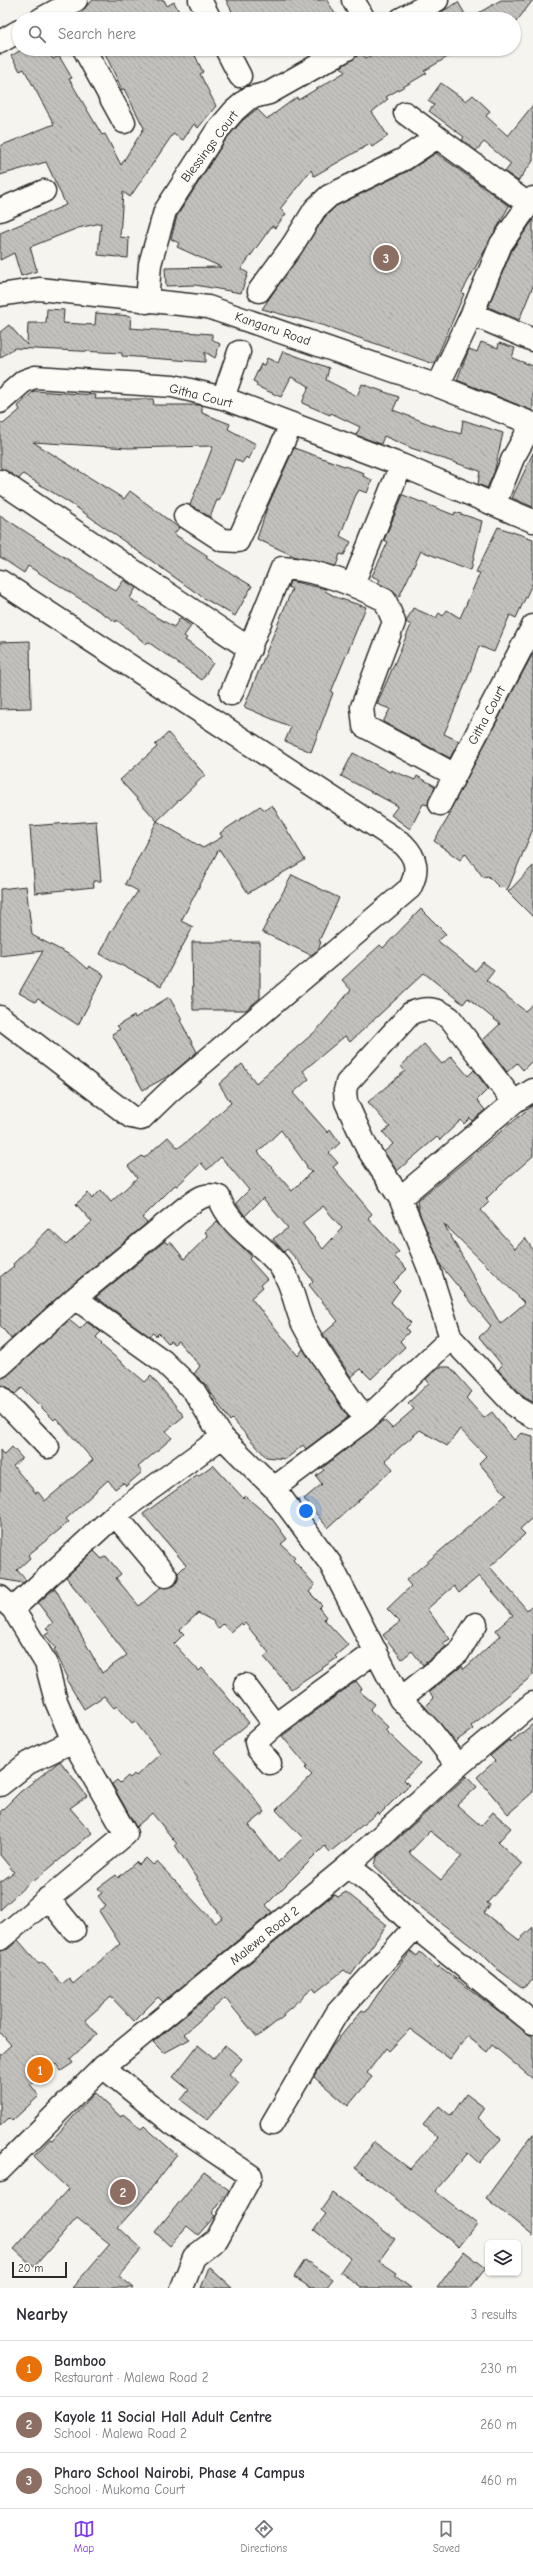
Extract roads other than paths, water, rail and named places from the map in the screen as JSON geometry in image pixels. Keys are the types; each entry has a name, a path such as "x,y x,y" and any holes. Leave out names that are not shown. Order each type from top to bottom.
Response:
{"street":[{"path":"200,0 206,12"},
{"path":"353,0 360,12"},
{"path":"414,12 437,0"},
{"path":"0,42 12,35"},
{"path":"88,56 124,122"},
{"path":"230,56 240,76"},
{"name":"Blessings Court","path":"147,302 150,264 165,211 216,132 234,111 249,98 269,93 334,56"},
{"path":"405,113 530,201 500,244 472,314 438,386"},
{"path":"259,291 292,246 315,209 329,196 404,159 438,137"},
{"path":"0,210 44,191"},
{"name":"Kangaru Road","path":"0,295 39,289 147,302 208,307 438,386 532,424"},
{"path":"472,314 533,340"},
{"path":"223,398 239,352"},
{"name":"Githa Court","path":"0,402 24,382 35,377 173,386 223,398 400,465 495,503 533,521"},
{"path":"495,503 513,458 532,424"},
{"path":"185,516 222,540 238,541 291,425"},
{"path":"353,584 400,465"},
{"path":"0,481 250,648"},
{"path":"231,694 282,568 309,570 353,584 385,600 394,622 362,707 364,726 455,775"},
{"path":"0,581 403,844 412,853 416,875 410,888 169,1092 141,1119 131,1117 0,1017"},
{"name":"Githa Court","path":"440,804 533,626"},
{"path":"514,1102 450,1018 438,1010 423,1009 411,1013 347,1083 345,1091 346,1102 367,1148 400,1198 428,1266 451,1338 516,1407 533,1417"},
{"path":"400,1198 514,1102 533,1090"},
{"path":"0,1366 75,1298 200,1197 213,1195 219,1197 223,1207 236,1226 279,1265 286,1277 302,1320 312,1339 365,1420"},
{"path":"75,1298 168,1366 194,1391 222,1437 274,1488 330,1563 400,1699 431,1731 458,1766"},
{"path":"274,1488 365,1420 451,1338"},
{"path":"0,1397 48,1448"},
{"path":"0,1939 126,1834 73,1741 56,1701 46,1663 6,1603 115,1515 222,1437"},
{"path":"115,1515 166,1576"},
{"path":"400,1699 458,1653 476,1624"},
{"path":"270,1763 258,1749 256,1742 275,1725 376,1651"},
{"path":"245,1685 275,1725"},
{"name":"Malewa Road 2","path":"0,2170 103,2067 348,1866 458,1766 533,1703"},
{"path":"0,1785 28,1763 73,1741"},
{"path":"348,1866 370,1883 415,1927 531,2019"},
{"path":"48,1898 74,1930"},
{"path":"272,2124 337,2013 415,1927"},
{"path":"103,2067 172,2123 251,2176 217,2239 194,2257 182,2288"}],"place":[{"name":"Pharo School Nairobi, Phase 4 Campus","path":"386,258"},
{"name":"Bamboo","path":"40,2070"},
{"name":"Kayole 11 Social Hall Adult Centre","path":"123,2192"}]}
